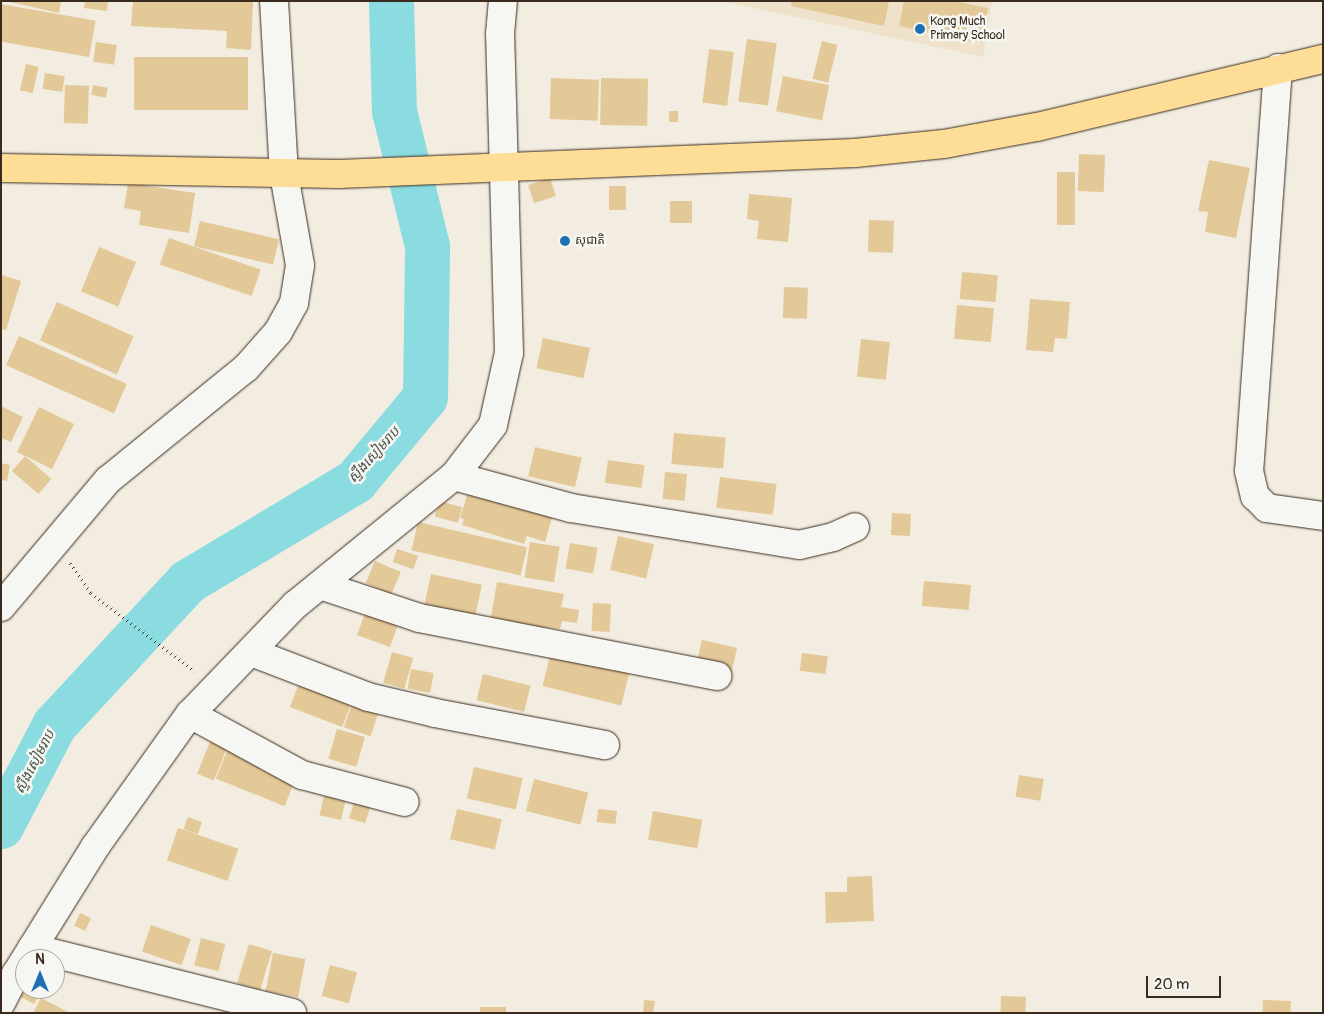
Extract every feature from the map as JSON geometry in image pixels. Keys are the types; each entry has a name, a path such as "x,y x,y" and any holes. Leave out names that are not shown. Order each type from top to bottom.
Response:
{"highway":[{"path":"1,168 339,174 458,169 502,165 855,153 944,144 1037,127 1278,68 1323,59"}],"street":[{"path":"1,607 108,480 246,368 278,332 294,303 300,265 284,174 274,1"},
{"path":"1,1003 32,948 95,847 190,714 320,584 454,476 493,425 510,353 502,165 500,34 504,1"},
{"path":"1278,68 1249,471 1254,496 1267,508 1323,516"},
{"path":"454,476 571,508 799,545 833,537 855,527"},
{"path":"320,584 419,618 717,676"},
{"path":"251,652 368,696 435,713 605,745"},
{"path":"190,714 302,775 405,802"},
{"path":"32,948 292,1013"}],"path":[{"path":"54,543 91,593 170,652"}],"shaded area":[{"name":"Kong Much Primary School","path":"721,1 992,1 983,57"}],"building":[{"path":"5,1 61,1 59,13"},
{"path":"85,1 108,1 107,11 84,8"},
{"path":"133,1 253,1 251,50 226,48 227,31 131,26"},
{"path":"792,1 889,1 884,26 791,6"},
{"path":"904,1 954,1 988,8 981,43 899,26"},
{"path":"1,4 96,21 89,57 1,42"},
{"path":"747,39 777,43 768,106 738,101"},
{"path":"822,41 838,45 828,83 813,79"},
{"path":"96,42 117,45 114,65 93,62"},
{"path":"709,49 734,52 727,106 702,103"},
{"path":"134,57 248,57 248,110 134,110"},
{"path":"26,64 39,67 33,93 20,90"},
{"path":"45,73 65,76 62,92 42,89"},
{"path":"783,76 829,85 822,120 776,111"},
{"path":"551,78 599,80 598,121 550,119"},
{"path":"601,78 648,79 647,126 600,125"},
{"path":"65,85 89,86 88,124 64,123"},
{"path":"93,85 108,88 106,98 91,95"},
{"path":"669,111 678,111 678,122 669,122"},
{"path":"1079,154 1105,155 1104,192 1078,191"},
{"path":"1209,160 1250,168 1236,238 1205,232 1208,212 1198,211"},
{"path":"1057,172 1075,172 1075,225 1057,225"},
{"path":"550,178 556,196 534,203 528,185"},
{"path":"128,183 195,193 189,233 139,225 141,211 124,208"},
{"path":"609,186 626,186 626,210 609,210"},
{"path":"749,194 792,198 788,242 757,239 759,221 747,219"},
{"path":"670,201 692,201 692,223 670,223"},
{"path":"869,220 894,221 893,253 868,252"},
{"path":"200,221 279,239 273,265 194,246"},
{"path":"169,238 261,270 252,296 160,264"},
{"path":"99,247 136,262 118,306 81,292"},
{"path":"962,272 998,275 996,302 960,299"},
{"path":"1,275 21,281 6,330 1,329"},
{"path":"784,287 808,288 807,319 783,318"},
{"path":"1030,299 1070,302 1067,339 1055,338 1053,352 1026,350"},
{"path":"57,302 134,336 117,375 40,340"},
{"path":"957,305 994,308 991,342 954,339"},
{"path":"19,336 127,384 114,413 6,365"},
{"path":"543,338 590,348 584,378 537,368"},
{"path":"861,339 890,342 886,380 857,377"},
{"path":"1,406 23,417 11,442 1,438"},
{"path":"39,407 74,424 52,469 17,452"},
{"path":"674,433 726,438 723,468 671,464"},
{"path":"535,447 582,458 575,487 528,476"},
{"path":"25,456 51,479 38,494 12,471"},
{"path":"608,460 645,465 641,488 605,483"},
{"path":"1,463 10,465 7,481 1,480"},
{"path":"665,472 687,474 685,501 663,499"},
{"path":"720,477 777,484 773,515 716,508"},
{"path":"468,492 555,507 545,542 527,536 524,544 462,525 464,519 460,518"},
{"path":"439,501 462,507 458,523 435,516"},
{"path":"892,513 911,514 910,536 891,535"},
{"path":"418,522 527,547 521,575 411,550"},
{"path":"618,536 654,544 646,578 610,570"},
{"path":"530,542 560,547 554,582 524,578"},
{"path":"570,543 598,548 593,573 565,569"},
{"path":"397,549 418,556 414,569 393,562"},
{"path":"375,561 401,572 391,594 366,583"},
{"path":"431,574 482,585 473,625 422,614"},
{"path":"924,581 971,585 969,610 922,606"},
{"path":"497,582 564,594 561,607 579,610 577,623 562,621 560,629 544,627 543,632 490,623"},
{"path":"593,603 611,604 610,632 592,631"},
{"path":"368,605 401,617 390,647 357,635"},
{"path":"702,640 737,648 732,671 697,663"},
{"path":"392,652 413,658 404,689 383,683"},
{"path":"551,652 630,672 621,706 543,686"},
{"path":"802,653 828,656 826,674 800,671"},
{"path":"411,669 434,673 430,693 408,689"},
{"path":"483,674 531,686 524,712 476,700"},
{"path":"301,678 353,698 342,727 290,707"},
{"path":"355,695 381,704 370,736 344,727"},
{"path":"337,729 365,737 356,767 328,759"},
{"path":"214,732 231,739 214,780 197,774"},
{"path":"229,746 298,774 285,806 216,778"},
{"path":"474,767 523,778 516,809 467,798"},
{"path":"1019,775 1044,779 1040,801 1016,797"},
{"path":"534,779 588,793 580,825 526,811"},
{"path":"327,783 348,788 341,820 320,815"},
{"path":"354,802 370,807 365,823 349,818"},
{"path":"457,809 502,819 495,850 450,839"},
{"path":"598,809 617,811 616,824 597,822"},
{"path":"653,811 702,820 697,848 648,840"},
{"path":"188,817 202,822 198,834 184,829"},
{"path":"178,828 239,849 227,881 167,860"},
{"path":"872,876 874,921 826,923 825,892 847,892 847,877"},
{"path":"80,913 91,918 85,931 74,926"},
{"path":"151,925 191,939 182,965 142,951"},
{"path":"201,938 225,944 218,971 194,965"},
{"path":"249,944 272,951 260,990 237,983"},
{"path":"273,953 305,959 298,998 266,991"},
{"path":"330,965 357,972 349,1003 322,996"},
{"path":"1001,996 1026,997 1025,1013 1000,1013"},
{"path":"25,999 37,999 34,1004"},
{"path":"40,999 43,999 70,1013 33,1013"},
{"path":"644,1000 655,1001 653,1013 643,1013"},
{"path":"1263,1000 1291,1001 1291,1013 1263,1013"},
{"path":"480,1007 506,1007 506,1013 480,1013"}],"waterway":[{"name":"ស្ទឹងសៀមរាប","path":"1,826 54,725 188,581 355,481 425,397 427,246 394,111 391,1"}],"place":[{"name":"Kong Much Primary School","path":"920,29"},
{"name":"សុជាតិ","path":"565,241"}]}
